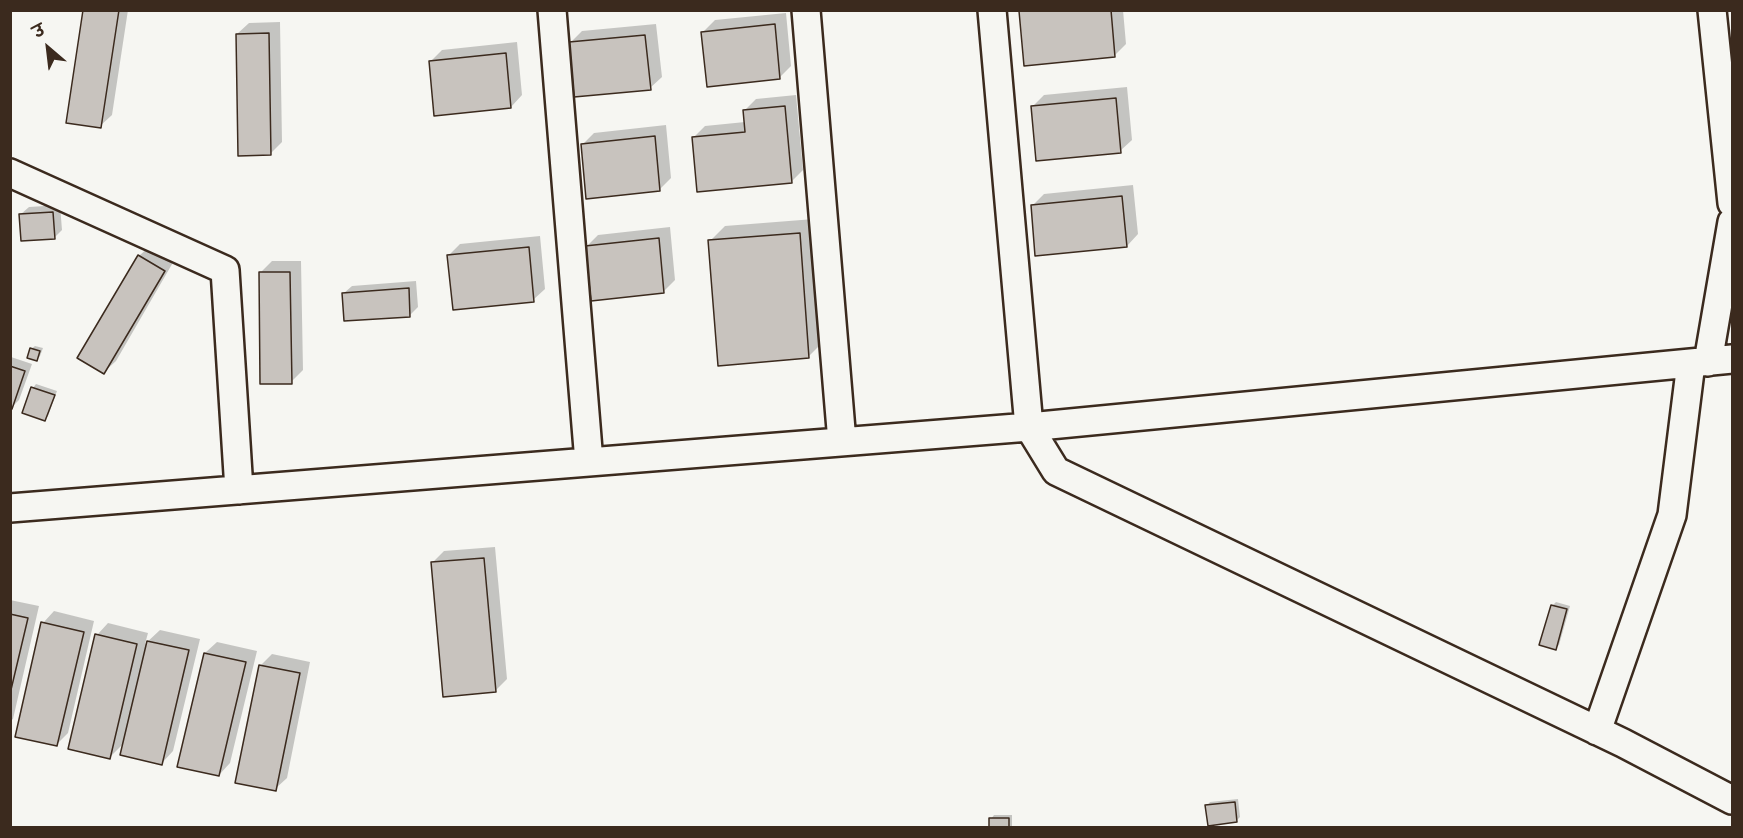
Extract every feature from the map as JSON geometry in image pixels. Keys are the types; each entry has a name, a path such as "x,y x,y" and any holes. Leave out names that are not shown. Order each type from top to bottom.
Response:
{"street":[{"path":"552,10 589,462"},
{"path":"806,10 842,442"},
{"path":"992,10 1029,427 1056,471 1597,731 1732,800"},
{"path":"1712,10 1732,203"},
{"path":"10,173 225,270 239,490"},
{"path":"1597,731 1672,515 1710,362 1732,222"},
{"path":"10,508 1029,427 1710,362"}],"building":[{"path":"83,10 119,10 101,128 66,123"},
{"path":"1111,10 1115,57 1024,66 1019,11"},
{"path":"775,24 780,79 707,87 701,32"},
{"path":"269,33 271,155 238,156 236,34"},
{"path":"645,35 651,90 574,97 569,42"},
{"path":"506,53 511,108 434,116 429,61"},
{"path":"1116,98 1121,153 1036,161 1031,106"},
{"path":"785,106 792,183 697,192 692,137 745,132 743,110"},
{"path":"655,136 660,191 586,199 581,144"},
{"path":"1122,196 1127,247 1035,256 1031,205"},
{"path":"53,212 55,239 21,241 19,214"},
{"path":"800,233 809,358 718,366 708,240"},
{"path":"659,238 664,293 591,301 585,246"},
{"path":"529,247 534,302 453,310 447,255"},
{"path":"138,255 165,271 104,374 77,358"},
{"path":"259,272 290,272 292,384 260,384"},
{"path":"409,288 410,317 344,321 342,293"},
{"path":"30,348 40,351 37,361 27,358"},
{"path":"10,366 25,371 12,409 10,409"},
{"path":"31,387 55,395 45,421 22,413"},
{"path":"484,558 496,692 443,697 431,562"},
{"path":"1551,605 1567,609 1556,650 1539,645"},
{"path":"10,614 28,618 10,694"},
{"path":"41,622 84,632 57,746 15,737"},
{"path":"95,634 137,644 110,759 68,749"},
{"path":"147,641 189,650 162,765 120,755"},
{"path":"204,653 246,662 219,776 177,767"},
{"path":"259,665 300,673 276,791 235,783"},
{"path":"1235,802 1237,822 1208,826 1205,805"},
{"path":"989,818 1009,818 1009,828 989,828"}]}
